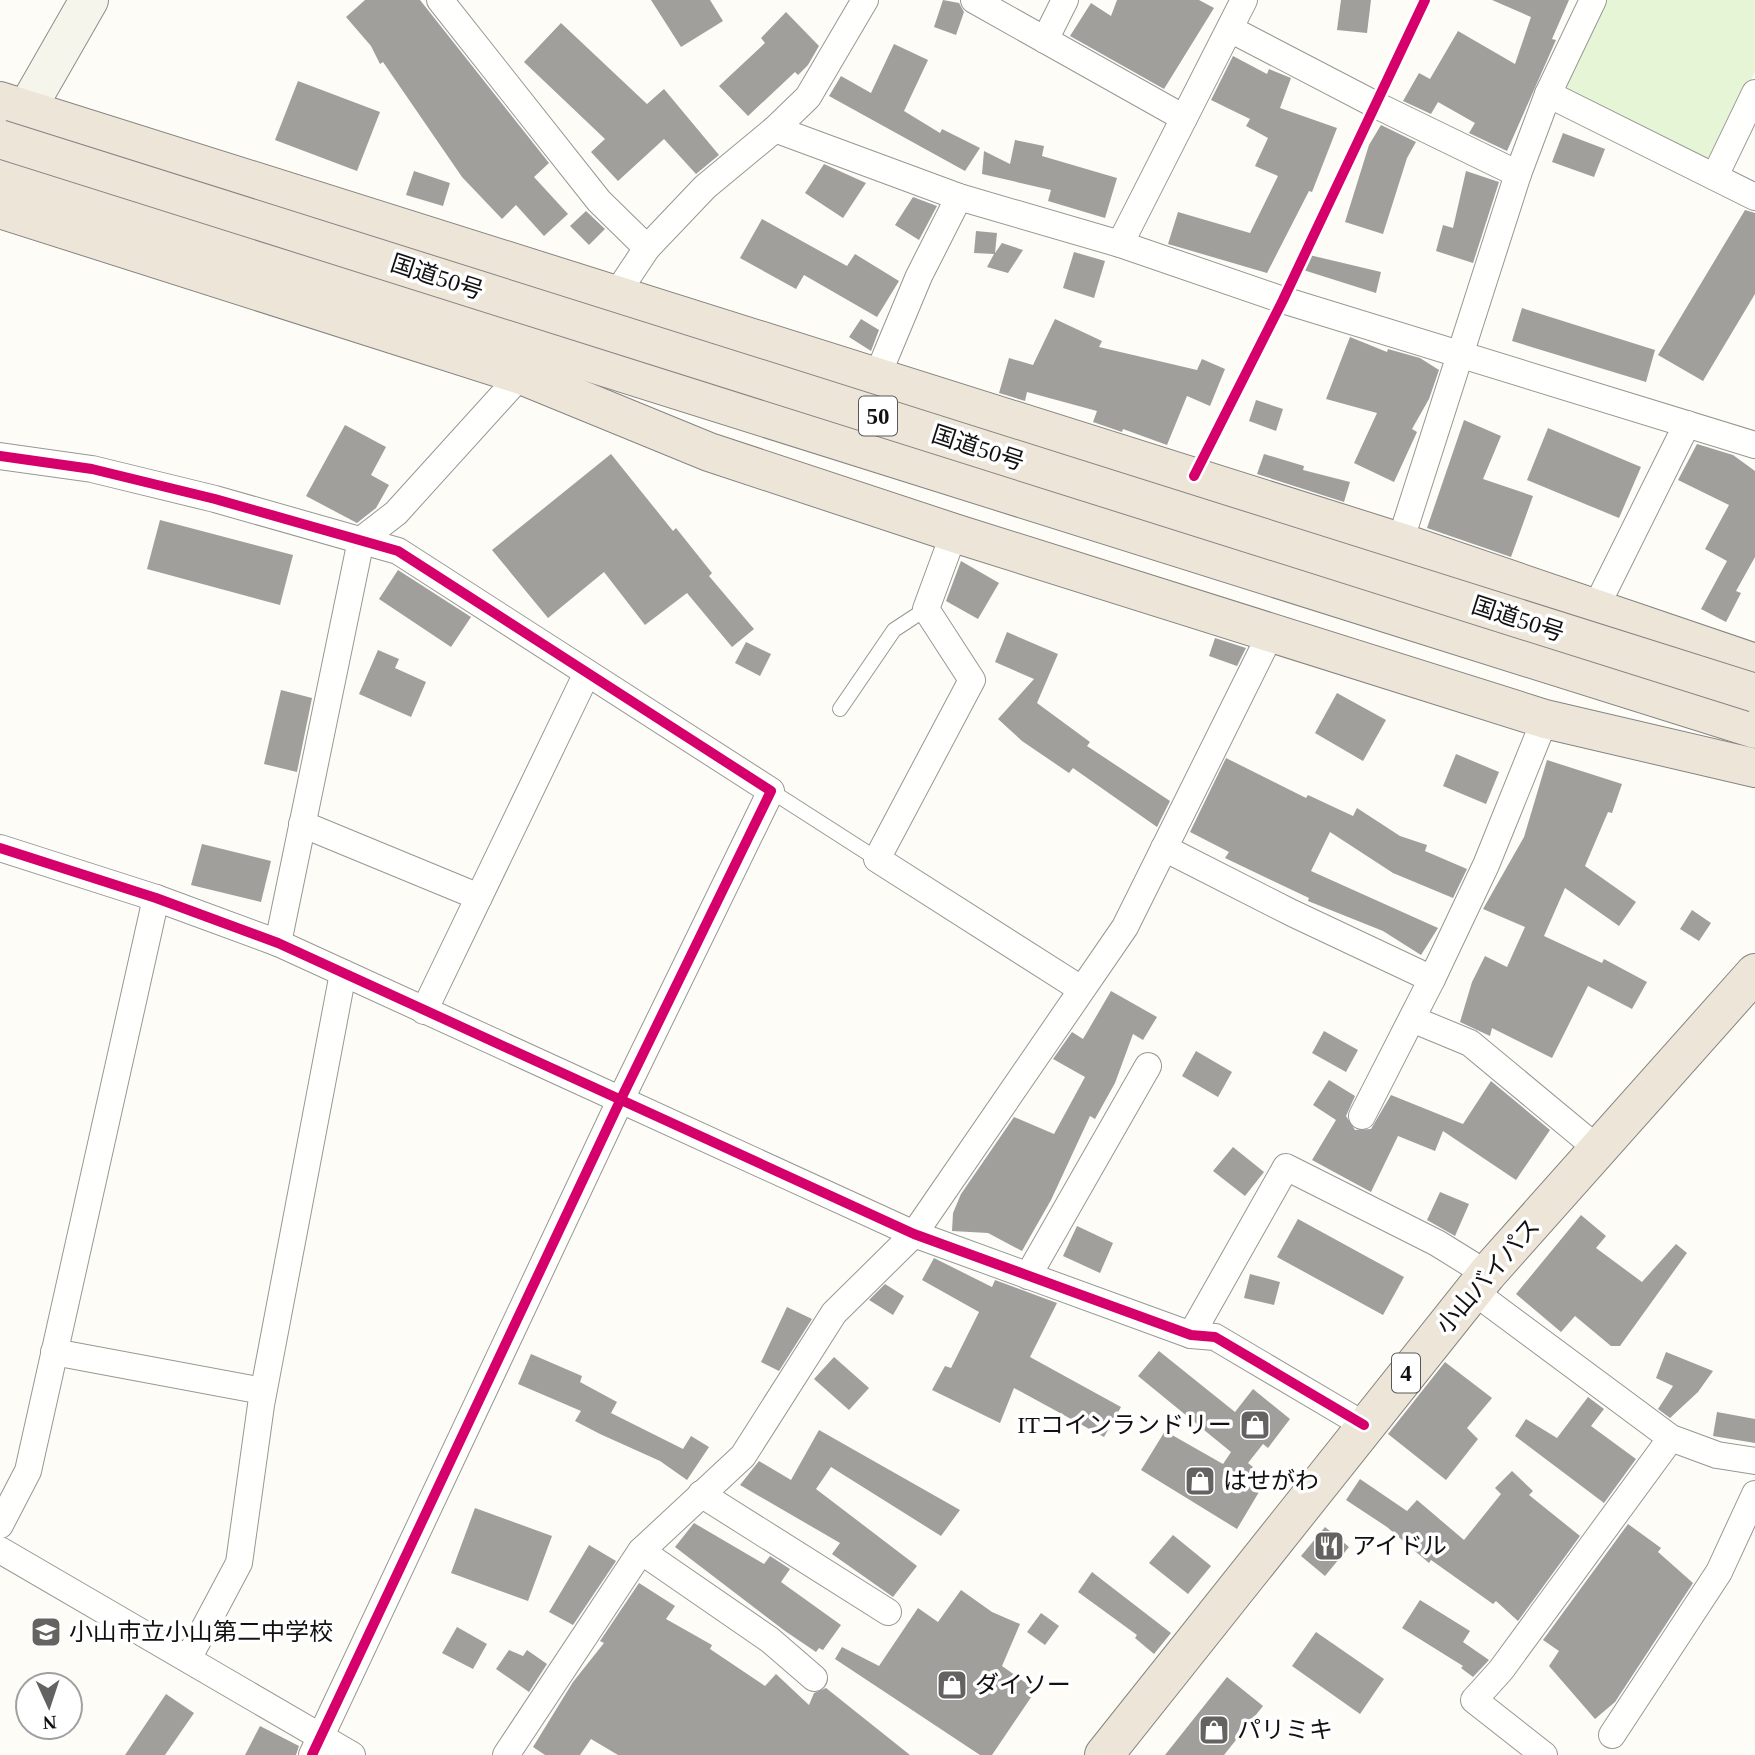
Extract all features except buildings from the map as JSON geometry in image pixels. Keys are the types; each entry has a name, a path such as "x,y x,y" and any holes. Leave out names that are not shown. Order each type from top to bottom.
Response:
{"highway":[{"path":"14,105 876,379 1400,542 1594,611 1755,663"},
{"name":"国道50号","path":"0,139 1755,693"},
{"name":"国道50号","path":"0,177 1755,729"},
{"path":"0,209 521,375 709,452 954,533 1545,719 1755,768"},
{"name":"小山バイパス","path":"1104,1755 1480,1282 1755,973"}],"main road":[{"path":"0,154 14,105 89,0"}],"street":[{"path":"615,296 648,248 705,187 775,129 808,97 864,0"},
{"path":"974,0 1184,118"},
{"path":"1045,40 1065,0"},
{"path":"1120,244 1244,0"},
{"path":"1400,542 1518,174 1548,94 1593,0"},
{"path":"452,4 599,201 648,248"},
{"path":"1230,29 1376,105 1518,174"},
{"path":"1715,176 1755,93"},
{"path":"1548,94 1755,197"},
{"path":"775,129 959,197 1120,244 1283,300 1755,445"},
{"path":"876,379 919,275 959,197"},
{"path":"278,943 360,540 396,513 521,375"},
{"path":"1594,611 1687,424"},
{"path":"0,457 92,469 215,499 398,551 771,791 620,1101 317,1746"},
{"path":"954,533 926,609 972,680 877,859 1081,989"},
{"path":"506,1755 641,1551 743,1456 834,1313 914,1234 1125,927 1271,633"},
{"path":"424,1011 587,673"},
{"path":"1362,1116 1486,865 1545,719"},
{"path":"302,824 479,897"},
{"path":"0,848 156,898 278,943 914,1234 1191,1335 1215,1337 1364,1425"},
{"path":"1164,848 1292,914 1432,979"},
{"path":"0,1525 28,1471 156,898"},
{"path":"188,1659 239,1563 263,1391 343,973"},
{"path":"1412,1019 1470,1043 1599,1150"},
{"path":"1028,1276 1148,1066"},
{"path":"1191,1335 1286,1167 1437,1243 1480,1282 1671,1438 1717,1455 1755,1461"},
{"path":"54,1352 263,1391"},
{"path":"1544,1755 1474,1700 1501,1670 1671,1438"},
{"path":"701,1494 888,1612"},
{"path":"1612,1735 1719,1572 1755,1494"},
{"path":"0,1550 188,1659 317,1746 352,1755"},
{"path":"641,1551 770,1640 814,1678"}],"lane":[{"path":"840,709 894,630 926,609"},
{"path":"771,791 877,859"}],"green space":[{"path":"1604,0 1755,0 1755,72 1710,163 1560,90"}],"cycle path":[{"path":"1194,476 1283,300 1425,0"},
{"path":"0,456 92,469 215,499 398,551 771,791 620,1101 312,1755"},
{"path":"0,848 156,898 278,943 914,1234 1191,1335 1215,1337 1364,1425"}],"place":[{"name":"ITコインランドリー","path":"1255,1425"},
{"name":"はせがわ","path":"1200,1481"},
{"name":"アイドル","path":"1329,1546"},
{"name":"小山市立小山第二中学校","path":"46,1632"},
{"name":"ダイソー","path":"952,1685"},
{"name":"パリミキ","path":"1214,1730"}]}
